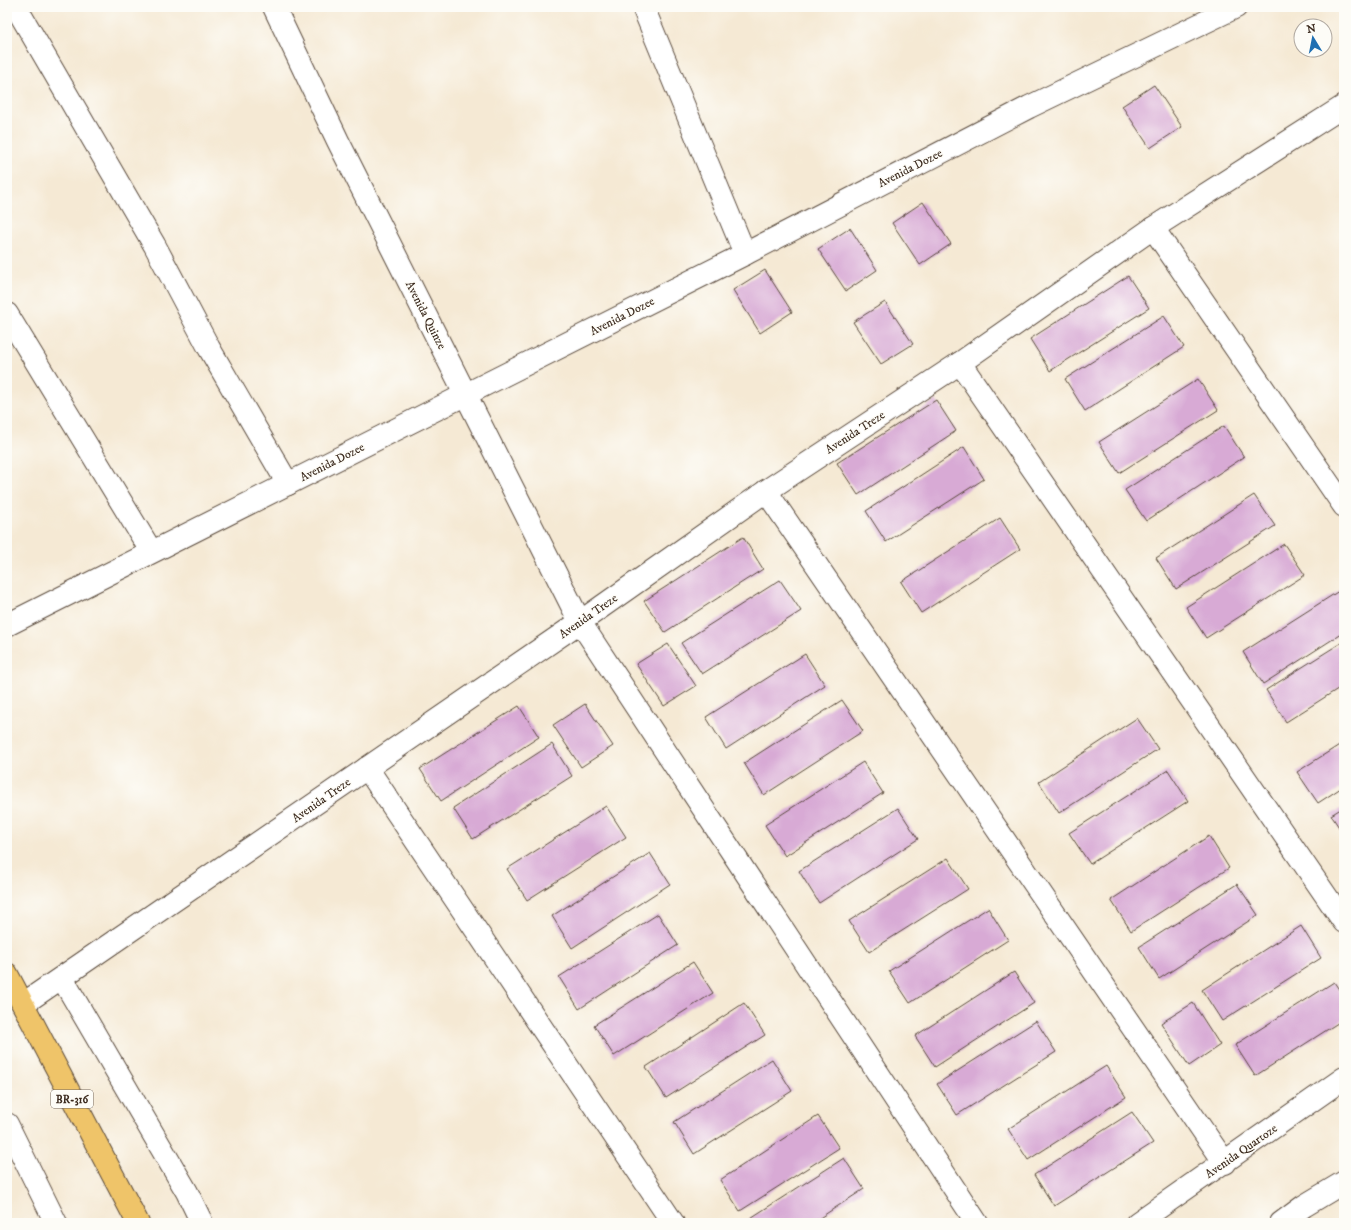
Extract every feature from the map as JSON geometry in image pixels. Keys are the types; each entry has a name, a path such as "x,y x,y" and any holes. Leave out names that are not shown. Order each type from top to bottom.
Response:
{"highway":[{"name":"BR-316","path":"7,974 138,1223"}],"street":[{"path":"16,7 155,246 209,348 288,484"},
{"name":"Avenida Quinze","path":"274,7 342,148 580,622 977,1223"},
{"path":"643,7 745,254"},
{"name":"Avenida Dozee","path":"7,625 151,551 288,484 745,254 1028,106 1236,7"},
{"name":"Avenida Treze","path":"23,1004 580,622 766,491 960,363 1153,228 1341,115"},
{"path":"1153,228 1344,506"},
{"path":"7,314 151,551"},
{"path":"960,363 1344,922"},
{"path":"766,491 1224,1163"},
{"path":"367,768 673,1223"},
{"path":"62,978 187,1192 202,1223"},
{"name":"Avenida Quartoze","path":"1137,1223 1344,1078"},
{"path":"7,1124 56,1223"},
{"path":"1281,1223 1304,1206 1344,1182"}],"building":[{"path":"1154,85 1182,127 1150,148 1122,106"},
{"path":"923,202 951,244 920,265 892,223"},
{"path":"850,228 877,270 846,291 818,249"},
{"path":"765,270 792,312 760,333 733,290"},
{"path":"1128,276 1149,308 1050,371 1030,339"},
{"path":"885,302 913,344 881,364 853,322"},
{"path":"1164,316 1184,347 1085,411 1065,379"},
{"path":"1198,379 1218,410 1119,473 1099,442"},
{"path":"936,400 956,431 858,495 837,463"},
{"path":"1224,426 1244,457 1146,521 1125,490"},
{"path":"964,447 984,479 886,542 866,511"},
{"path":"1254,495 1275,526 1176,589 1156,558"},
{"path":"1000,518 1020,549 921,613 901,582"},
{"path":"743,537 763,569 665,632 644,601"},
{"path":"1284,544 1305,575 1206,638 1186,607"},
{"path":"780,580 801,611 702,674 681,643"},
{"path":"1342,589 1344,592 1344,632 1263,684 1243,652"},
{"path":"1344,641 1344,685 1286,722 1266,690"},
{"path":"668,644 696,686 664,706 636,664"},
{"path":"805,654 825,685 726,749 706,717"},
{"path":"842,700 863,731 764,795 744,763"},
{"path":"585,704 613,746 581,767 553,725"},
{"path":"519,706 539,737 441,801 420,769"},
{"path":"1137,718 1158,749 1059,813 1039,782"},
{"path":"1344,742 1344,786 1318,803 1297,772"},
{"path":"552,744 572,776 473,839 453,808"},
{"path":"863,762 883,793 785,856 765,825"},
{"path":"1168,770 1188,801 1090,864 1069,833"},
{"path":"606,806 626,837 527,900 507,869"},
{"path":"1344,807 1344,835 1331,815"},
{"path":"898,808 918,839 819,903 799,871"},
{"path":"1209,836 1229,868 1131,931 1111,900"},
{"path":"650,853 670,884 572,948 552,916"},
{"path":"948,858 968,889 869,952 849,921"},
{"path":"1237,884 1258,915 1159,979 1139,947"},
{"path":"988,908 1008,940 910,1003 889,971"},
{"path":"658,914 678,945 579,1009 559,977"},
{"path":"1301,926 1321,958 1222,1021 1202,990"},
{"path":"693,962 713,993 614,1056 594,1025"},
{"path":"1014,972 1034,1003 935,1067 915,1036"},
{"path":"1334,982 1344,997 1344,1019 1255,1076 1235,1045"},
{"path":"744,1003 765,1035 666,1098 646,1067"},
{"path":"1193,1003 1220,1045 1189,1066 1161,1023"},
{"path":"1036,1021 1056,1052 957,1115 937,1084"},
{"path":"772,1059 792,1091 694,1154 674,1122"},
{"path":"1106,1066 1126,1097 1028,1160 1008,1129"},
{"path":"1132,1112 1153,1143 1054,1206 1034,1175"},
{"path":"818,1116 839,1148 740,1211 720,1180"},
{"path":"844,1158 864,1189 812,1223 747,1223 746,1221"}]}
